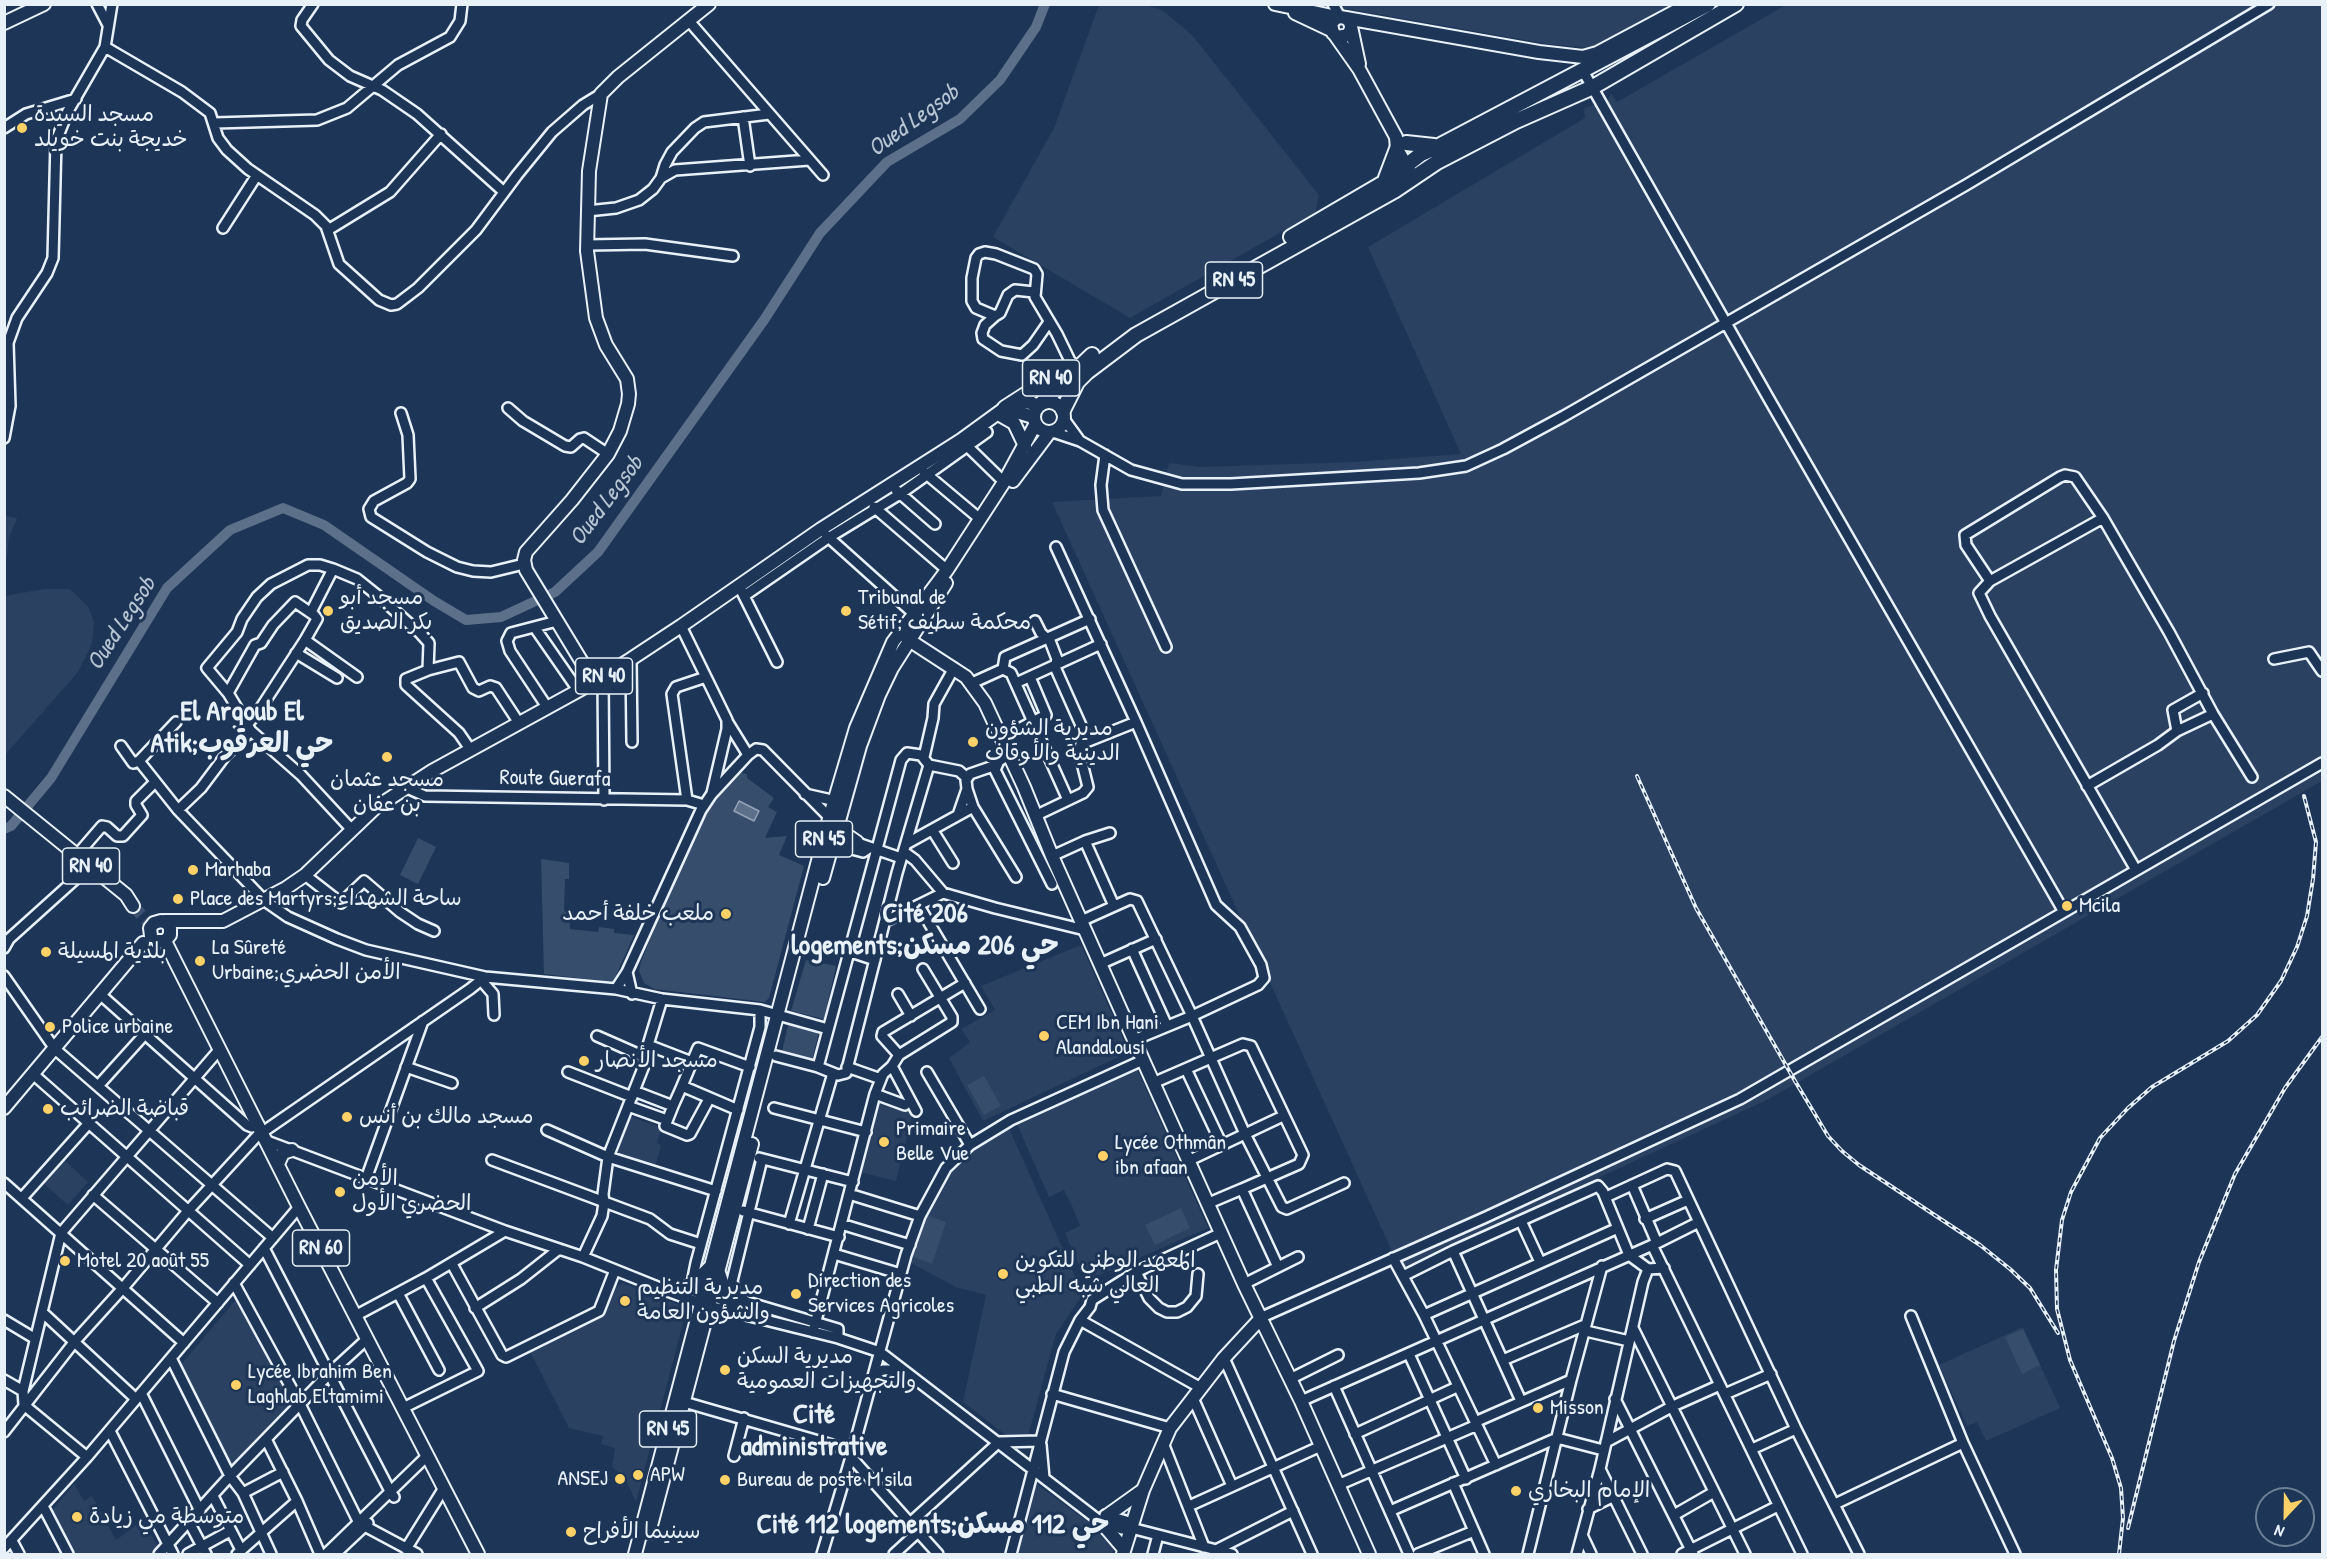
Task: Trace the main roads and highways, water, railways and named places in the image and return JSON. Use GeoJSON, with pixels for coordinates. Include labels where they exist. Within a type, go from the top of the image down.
{"type":"FeatureCollection","features":[{"type":"Feature","properties":{"kind":"highway","name":"RN 45"},"geometry":{"type":"LineString","coordinates":[[1041,404],[1073,371],[1098,350],[1384,182],[1411,160],[1708,4]]}},
{"type":"Feature","properties":{"kind":"highway","name":"RN 45"},"geometry":{"type":"LineString","coordinates":[[1063,414],[1077,382],[1136,335],[1394,191],[1419,174],[1516,121],[1593,87],[1736,4]]}},
{"type":"Feature","properties":{"kind":"highway"},"geometry":{"type":"LineString","coordinates":[[1384,182],[1400,143],[1440,146]]}},
{"type":"Feature","properties":{"kind":"highway","name":"RN 40"},"geometry":{"type":"LineString","coordinates":[[1000,413],[1098,350]]}},
{"type":"Feature","properties":{"kind":"main road"},"geometry":{"type":"LineString","coordinates":[[4,23],[44,4]]}},
{"type":"Feature","properties":{"kind":"main road"},"geometry":{"type":"LineString","coordinates":[[599,679],[557,621],[524,564],[526,552],[572,500],[608,453],[620,431],[630,394],[627,379],[609,351],[596,318],[587,244],[589,171],[601,94],[618,77],[709,4]]}},
{"type":"Feature","properties":{"kind":"main road"},"geometry":{"type":"LineString","coordinates":[[1419,174],[1359,69],[1333,33],[1333,21],[1346,24],[1380,23],[1539,52],[1583,57],[1597,53],[1689,4]]}},
{"type":"Feature","properties":{"kind":"main road"},"geometry":{"type":"LineString","coordinates":[[1277,5],[1346,24],[1361,32],[1380,23]]}},
{"type":"Feature","properties":{"kind":"main road"},"geometry":{"type":"LineString","coordinates":[[1277,5],[1333,33],[1345,36],[1346,24]]}},
{"type":"Feature","properties":{"kind":"main road"},"geometry":{"type":"LineString","coordinates":[[1346,24],[1359,69]]}},
{"type":"Feature","properties":{"kind":"main road"},"geometry":{"type":"LineString","coordinates":[[1000,413],[1025,402],[1056,404],[1063,414],[1060,427],[1051,432],[1041,431],[1034,421],[1041,404]]}},
{"type":"Feature","properties":{"kind":"main road","name":"RN 40"},"geometry":{"type":"LineString","coordinates":[[156,932],[235,916],[265,901],[305,875],[384,801],[470,749],[599,679],[681,626],[742,591],[825,533],[867,499],[890,485],[923,471],[964,443],[1000,413],[1010,411],[1034,421]]}},
{"type":"Feature","properties":{"kind":"main road"},"geometry":{"type":"LineString","coordinates":[[1000,413],[1014,423],[1025,446]]}},
{"type":"Feature","properties":{"kind":"main road","name":"RN 45"},"geometry":{"type":"LineString","coordinates":[[715,1269],[742,1211],[749,1155],[776,1056],[783,1016],[835,831],[836,801],[856,729],[867,699],[893,642],[947,570],[1004,482],[1025,446],[1034,421]]}},
{"type":"Feature","properties":{"kind":"main road","name":"RN 45"},"geometry":{"type":"LineString","coordinates":[[644,1554],[671,1435],[684,1402],[715,1269],[783,1016],[868,722],[892,668],[909,640],[990,515],[1051,432]]}},
{"type":"Feature","properties":{"kind":"main road"},"geometry":{"type":"LineString","coordinates":[[901,630],[909,640],[954,668],[972,684],[985,703],[1037,815],[1052,856],[1153,1083],[1190,1160],[1244,1284],[1301,1401],[1366,1554]]}},
{"type":"Feature","properties":{"kind":"main road","name":"RN 40"},"geometry":{"type":"LineString","coordinates":[[4,796],[133,902]]}},
{"type":"Feature","properties":{"kind":"main road"},"geometry":{"type":"LineString","coordinates":[[835,831],[857,842]]}},
{"type":"Feature","properties":{"kind":"main road"},"geometry":{"type":"LineString","coordinates":[[136,955],[156,932]]}},
{"type":"Feature","properties":{"kind":"main road"},"geometry":{"type":"LineString","coordinates":[[4,1108],[156,932]]}},
{"type":"Feature","properties":{"kind":"main road","name":"RN 60"},"geometry":{"type":"LineString","coordinates":[[156,932],[263,1133],[478,1554]]}},
{"type":"Feature","properties":{"kind":"main road"},"geometry":{"type":"LineString","coordinates":[[278,1164],[283,1153],[292,1150]]}},
{"type":"Feature","properties":{"kind":"main road"},"geometry":{"type":"LineString","coordinates":[[674,1292],[715,1269],[726,1294],[743,1313]]}},
{"type":"Feature","properties":{"kind":"main road","name":"RN 45"},"geometry":{"type":"LineString","coordinates":[[635,1554],[671,1435],[708,1299]]}},
{"type":"Feature","properties":{"kind":"main road"},"geometry":{"type":"LineString","coordinates":[[1123,1552],[1143,1490],[1170,1428],[1224,1358],[1262,1317]]}},
{"type":"Feature","properties":{"kind":"main road"},"geometry":{"type":"LineString","coordinates":[[1123,1552],[1101,1517],[1143,1490]]}},
{"type":"Feature","properties":{"kind":"waterway","name":"Oued Legsob"},"geometry":{"type":"LineString","coordinates":[[4,829],[11,826],[51,778],[167,588],[230,530],[283,508],[324,525],[434,601],[466,620],[501,617],[555,592],[598,552],[764,320],[820,233],[887,162],[960,119],[1000,80],[1036,27],[1045,4]]}},
{"type":"Feature","properties":{"kind":"tunnel"},"geometry":{"type":"LineString","coordinates":[[133,906],[150,924]]}},
{"type":"Feature","properties":{"kind":"railway"},"geometry":{"type":"LineString","coordinates":[[1637,776],[1696,908],[1828,1136],[1859,1165],[1980,1245],[2010,1269],[2030,1288],[2058,1333]]}},
{"type":"Feature","properties":{"kind":"railway"},"geometry":{"type":"LineString","coordinates":[[2119,1554],[2123,1518],[2121,1488],[2112,1458],[2070,1360],[2057,1309],[2056,1270],[2062,1220],[2071,1192],[2100,1138],[2128,1108],[2152,1087],[2228,1041],[2257,1015],[2281,981],[2297,947],[2307,916],[2313,879],[2316,842],[2304,796]]}},
{"type":"Feature","properties":{"kind":"railway"},"geometry":{"type":"LineString","coordinates":[[2128,1528],[2174,1341],[2199,1262],[2235,1174],[2285,1088],[2322,1037]]}},
{"type":"Feature","properties":{"kind":"place","name":"مسجد السيدة خديجة بنت خويلد"},"geometry":{"type":"Point","coordinates":[22,128]}},
{"type":"Feature","properties":{"kind":"place","name":"مسجد أبو بكر الصديق"},"geometry":{"type":"Point","coordinates":[328,611]}},
{"type":"Feature","properties":{"kind":"place","name":"Tribunal de Sétif; محكمة سطيف"},"geometry":{"type":"Point","coordinates":[846,611]}},
{"type":"Feature","properties":{"kind":"place","name":"مديرية الشؤون الدينية والأوقاف"},"geometry":{"type":"Point","coordinates":[973,742]}},
{"type":"Feature","properties":{"kind":"place","name":"مسجد عثمان بن عفان"},"geometry":{"type":"Point","coordinates":[387,757]}},
{"type":"Feature","properties":{"kind":"place","name":"Marhaba"},"geometry":{"type":"Point","coordinates":[193,870]}},
{"type":"Feature","properties":{"kind":"place","name":"Place des Martyrs;ساحة الشهداء"},"geometry":{"type":"Point","coordinates":[178,899]}},
{"type":"Feature","properties":{"kind":"place","name":"Mcila"},"geometry":{"type":"Point","coordinates":[2067,906]}},
{"type":"Feature","properties":{"kind":"place","name":"ملعب خلفة أحمد"},"geometry":{"type":"Point","coordinates":[726,914]}},
{"type":"Feature","properties":{"kind":"place","name":"بلدية المسيلة"},"geometry":{"type":"Point","coordinates":[46,952]}},
{"type":"Feature","properties":{"kind":"place","name":"La Sûreté Urbaine;الأمن الحضري"},"geometry":{"type":"Point","coordinates":[200,961]}},
{"type":"Feature","properties":{"kind":"place","name":"Police urbaine"},"geometry":{"type":"Point","coordinates":[50,1027]}},
{"type":"Feature","properties":{"kind":"place","name":"CEM Ibn Hani Alandalousi"},"geometry":{"type":"Point","coordinates":[1044,1036]}},
{"type":"Feature","properties":{"kind":"place","name":"مسجد الأنصار"},"geometry":{"type":"Point","coordinates":[584,1061]}},
{"type":"Feature","properties":{"kind":"place","name":"قباضة الضرائب"},"geometry":{"type":"Point","coordinates":[48,1109]}},
{"type":"Feature","properties":{"kind":"place","name":"مسجد مالك بن أنس"},"geometry":{"type":"Point","coordinates":[347,1117]}},
{"type":"Feature","properties":{"kind":"place","name":"Primaire Belle Vue"},"geometry":{"type":"Point","coordinates":[884,1142]}},
{"type":"Feature","properties":{"kind":"place","name":"Lycée Othmân ibn afaan"},"geometry":{"type":"Point","coordinates":[1103,1156]}},
{"type":"Feature","properties":{"kind":"place","name":"الأمن الحضري الأول"},"geometry":{"type":"Point","coordinates":[340,1192]}},
{"type":"Feature","properties":{"kind":"place","name":"Motel 20 août 55"},"geometry":{"type":"Point","coordinates":[65,1261]}},
{"type":"Feature","properties":{"kind":"place","name":"المعهد الوطني للتكوين العالي شبه الطبي"},"geometry":{"type":"Point","coordinates":[1003,1274]}},
{"type":"Feature","properties":{"kind":"place","name":"Direction des Services Agricoles"},"geometry":{"type":"Point","coordinates":[796,1294]}},
{"type":"Feature","properties":{"kind":"place","name":"مديرية التنظيم والشؤون العامة"},"geometry":{"type":"Point","coordinates":[625,1301]}},
{"type":"Feature","properties":{"kind":"place","name":"مديرية السكن والتجهيزات العمومية"},"geometry":{"type":"Point","coordinates":[725,1370]}},
{"type":"Feature","properties":{"kind":"place","name":"Lycée Ibrahim Ben Laghlab Eltamimi"},"geometry":{"type":"Point","coordinates":[236,1385]}},
{"type":"Feature","properties":{"kind":"place","name":"Misson"},"geometry":{"type":"Point","coordinates":[1538,1408]}},
{"type":"Feature","properties":{"kind":"place","name":"APW"},"geometry":{"type":"Point","coordinates":[638,1475]}},
{"type":"Feature","properties":{"kind":"place","name":"ANSEJ"},"geometry":{"type":"Point","coordinates":[620,1479]}},
{"type":"Feature","properties":{"kind":"place","name":"Bureau de poste M'sila"},"geometry":{"type":"Point","coordinates":[725,1480]}},
{"type":"Feature","properties":{"kind":"place","name":"الإمام البخاري"},"geometry":{"type":"Point","coordinates":[1516,1491]}},
{"type":"Feature","properties":{"kind":"place","name":"متوسطة مي زيادة"},"geometry":{"type":"Point","coordinates":[77,1517]}},
{"type":"Feature","properties":{"kind":"place","name":"سينيما الأفراح"},"geometry":{"type":"Point","coordinates":[571,1532]}},
{"type":"Feature","properties":{"kind":"district","name":"El Argoub El Atik;حي العرقوب"},"geometry":{"type":"Point","coordinates":[242,729]}},
{"type":"Feature","properties":{"kind":"district","name":"Cité 206 logements;حي 206 مسكن"},"geometry":{"type":"Point","coordinates":[925,931]}},
{"type":"Feature","properties":{"kind":"district","name":"Cité administrative"},"geometry":{"type":"Point","coordinates":[814,1432]}},
{"type":"Feature","properties":{"kind":"district","name":"Cité 112 logements;حي 112 مسكن"},"geometry":{"type":"Point","coordinates":[933,1526]}}]}
